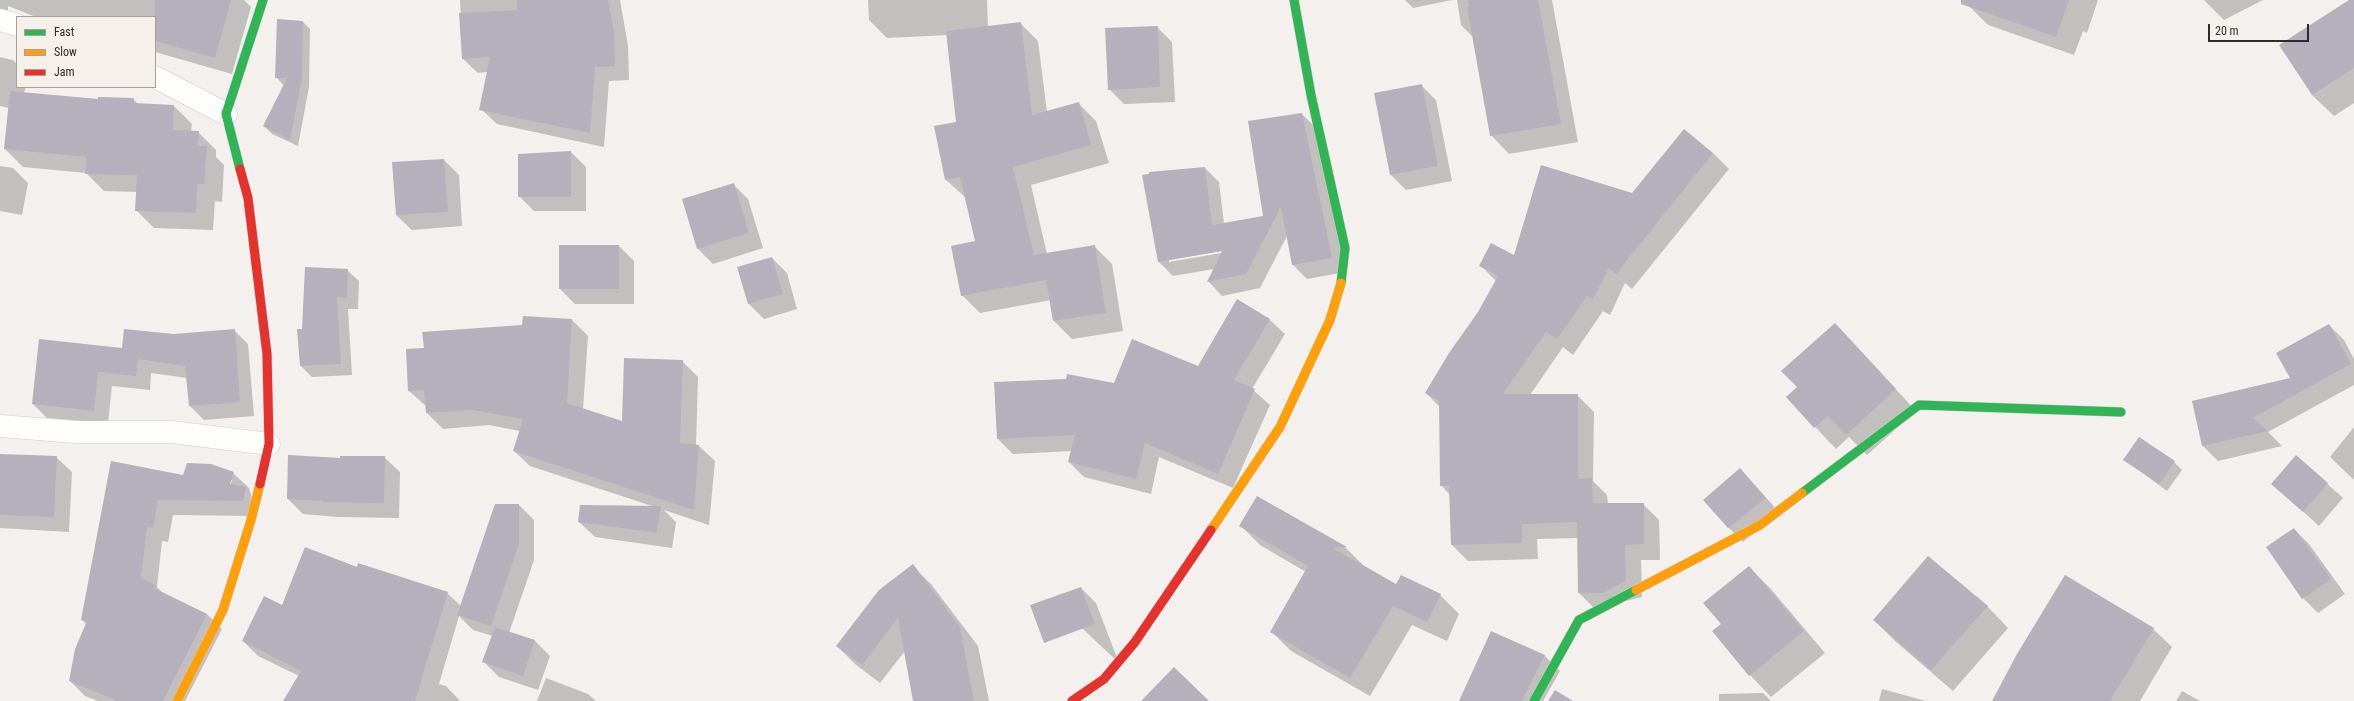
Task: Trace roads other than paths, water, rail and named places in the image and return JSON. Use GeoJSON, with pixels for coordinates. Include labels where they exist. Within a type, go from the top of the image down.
{"type":"FeatureCollection","features":[{"type":"Feature","properties":{"kind":"street"},"geometry":{"type":"LineString","coordinates":[[177,701],[223,610],[251,520],[269,444],[267,354],[248,198],[226,114],[263,0]]}},
{"type":"Feature","properties":{"kind":"street"},"geometry":{"type":"LineString","coordinates":[[1072,701],[1104,679],[1135,642],[1280,427],[1330,320],[1342,279],[1345,248],[1311,95],[1294,0]]}},
{"type":"Feature","properties":{"kind":"street"},"geometry":{"type":"LineString","coordinates":[[0,20],[16,25]]}},
{"type":"Feature","properties":{"kind":"street"},"geometry":{"type":"LineString","coordinates":[[156,78],[226,114]]}},
{"type":"Feature","properties":{"kind":"street"},"geometry":{"type":"LineString","coordinates":[[1534,701],[1579,620],[1760,526],[1919,404],[2121,412]]}},
{"type":"Feature","properties":{"kind":"street"},"geometry":{"type":"LineString","coordinates":[[0,426],[75,432],[172,432],[269,444]]}}]}
